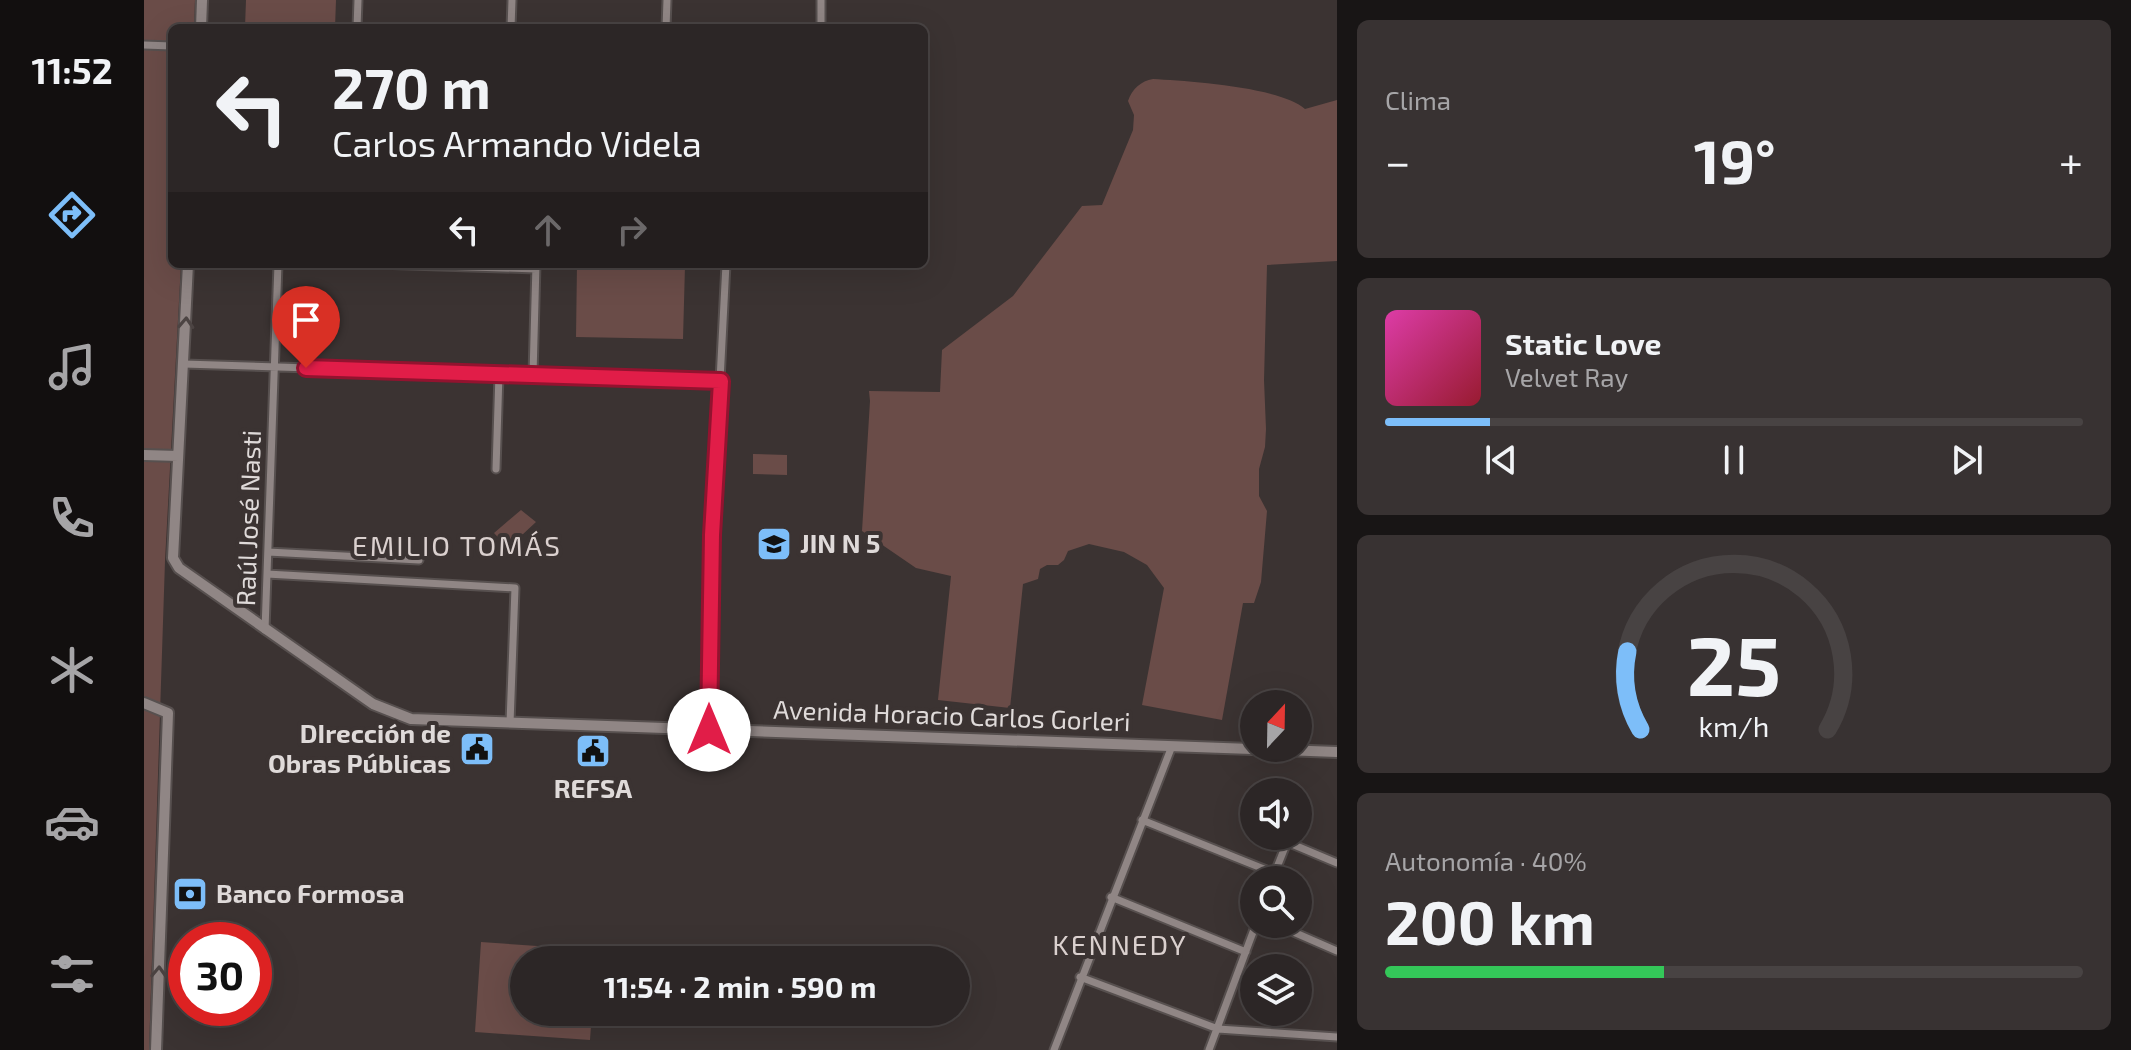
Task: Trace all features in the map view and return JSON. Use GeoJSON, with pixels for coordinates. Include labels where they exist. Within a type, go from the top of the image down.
{"type":"FeatureCollection","features":[{"type":"Feature","properties":{"kind":"main road"},"geometry":{"type":"LineString","coordinates":[[201,24],[202,0]]}},
{"type":"Feature","properties":{"kind":"main road"},"geometry":{"type":"LineString","coordinates":[[144,455],[178,456],[188,268]]}},
{"type":"Feature","properties":{"kind":"main road","name":"Avenida Horacio Carlos Gorleri"},"geometry":{"type":"LineString","coordinates":[[178,456],[172,545],[173,558],[179,568],[373,704],[411,719],[1337,752]]}},
{"type":"Feature","properties":{"kind":"main road"},"geometry":{"type":"LineString","coordinates":[[144,703],[168,713],[156,1050]]}},
{"type":"Feature","properties":{"kind":"street"},"geometry":{"type":"LineString","coordinates":[[357,24],[358,0]]}},
{"type":"Feature","properties":{"kind":"street"},"geometry":{"type":"LineString","coordinates":[[511,24],[512,0]]}},
{"type":"Feature","properties":{"kind":"street"},"geometry":{"type":"LineString","coordinates":[[666,24],[667,0]]}},
{"type":"Feature","properties":{"kind":"street"},"geometry":{"type":"LineString","coordinates":[[821,0],[821,24]]}},
{"type":"Feature","properties":{"kind":"street"},"geometry":{"type":"LineString","coordinates":[[144,45],[168,46]]}},
{"type":"Feature","properties":{"kind":"street","name":"Raúl José Nasti"},"geometry":{"type":"LineString","coordinates":[[265,630],[278,268]]}},
{"type":"Feature","properties":{"kind":"street"},"geometry":{"type":"LineString","coordinates":[[533,375],[536,268]]}},
{"type":"Feature","properties":{"kind":"street"},"geometry":{"type":"LineString","coordinates":[[709,730],[713,522],[726,268]]}},
{"type":"Feature","properties":{"kind":"street"},"geometry":{"type":"LineString","coordinates":[[184,364],[721,381]]}},
{"type":"Feature","properties":{"kind":"street"},"geometry":{"type":"LineString","coordinates":[[496,469],[499,374]]}},
{"type":"Feature","properties":{"kind":"street"},"geometry":{"type":"LineString","coordinates":[[268,552],[419,560]]}},
{"type":"Feature","properties":{"kind":"street"},"geometry":{"type":"LineString","coordinates":[[267,574],[515,588],[510,723]]}},
{"type":"Feature","properties":{"kind":"street"},"geometry":{"type":"LineString","coordinates":[[1054,1050],[1172,746]]}},
{"type":"Feature","properties":{"kind":"street"},"geometry":{"type":"LineString","coordinates":[[1142,820],[1250,866]]}},
{"type":"Feature","properties":{"kind":"street"},"geometry":{"type":"LineString","coordinates":[[1277,866],[1287,842],[1337,863]]}},
{"type":"Feature","properties":{"kind":"street"},"geometry":{"type":"LineString","coordinates":[[1111,897],[1246,952]]}},
{"type":"Feature","properties":{"kind":"street"},"geometry":{"type":"LineString","coordinates":[[1209,1050],[1251,938]]}},
{"type":"Feature","properties":{"kind":"street"},"geometry":{"type":"LineString","coordinates":[[1307,938],[1337,951]]}},
{"type":"Feature","properties":{"kind":"street"},"geometry":{"type":"LineString","coordinates":[[1080,977],[1218,1029],[1337,1037]]}},
{"type":"Feature","properties":{"kind":"shaded area"},"geometry":{"type":"Polygon","coordinates":[[[144,0],[195,0],[194,24],[168,24],[168,268],[181,268],[165,561],[149,1050],[144,1050],[144,0]]]}},
{"type":"Feature","properties":{"kind":"shaded area"},"geometry":{"type":"Polygon","coordinates":[[[246,0],[336,0],[335,24],[245,24],[246,0]]]}},
{"type":"Feature","properties":{"kind":"shaded area"},"geometry":{"type":"Polygon","coordinates":[[[1153,79],[1256,90],[1293,101],[1305,109],[1337,100],[1337,261],[1267,265],[1266,429],[1259,469],[1259,496],[1267,511],[1261,582],[1254,603],[1243,603],[1222,720],[1142,705],[1164,588],[1147,565],[1124,552],[1089,544],[1068,551],[1058,565],[1047,565],[1040,569],[1038,579],[1023,584],[1010,708],[938,700],[951,576],[916,568],[862,531],[869,391],[940,392],[942,350],[1013,296],[1082,206],[1102,205],[1133,130],[1134,115],[1128,101],[1135,89],[1153,79]]]}},
{"type":"Feature","properties":{"kind":"shaded area"},"geometry":{"type":"Polygon","coordinates":[[[577,268],[685,268],[683,339],[576,337],[577,268]]]}},
{"type":"Feature","properties":{"kind":"shaded area"},"geometry":{"type":"Polygon","coordinates":[[[753,454],[787,455],[787,475],[753,474],[753,454]]]}},
{"type":"Feature","properties":{"kind":"shaded area"},"geometry":{"type":"Polygon","coordinates":[[[521,510],[536,522],[508,548],[494,533],[521,510]]]}},
{"type":"Feature","properties":{"kind":"shaded area"},"geometry":{"type":"Polygon","coordinates":[[[481,942],[538,946],[510,946],[510,1026],[591,1026],[590,1040],[475,1032],[481,942]]]}},
{"type":"Feature","properties":{"kind":"place","name":"JIN N 5"},"geometry":{"type":"Point","coordinates":[774,544]}},
{"type":"Feature","properties":{"kind":"place","name":"DIrección de Obras Públicas"},"geometry":{"type":"Point","coordinates":[477,749]}},
{"type":"Feature","properties":{"kind":"place","name":"REFSA"},"geometry":{"type":"Point","coordinates":[593,751]}},
{"type":"Feature","properties":{"kind":"place","name":"Banco Formosa"},"geometry":{"type":"Point","coordinates":[190,894]}},
{"type":"Feature","properties":{"kind":"district","name":"EMILIO TOMÁS"},"geometry":{"type":"Point","coordinates":[457,546]}},
{"type":"Feature","properties":{"kind":"district","name":"KENNEDY"},"geometry":{"type":"Point","coordinates":[1120,945]}},
{"type":"Feature","properties":{"kind":"route"},"geometry":{"type":"LineString","coordinates":[[306,368],[721,381],[712,535],[709,730]]}}]}
